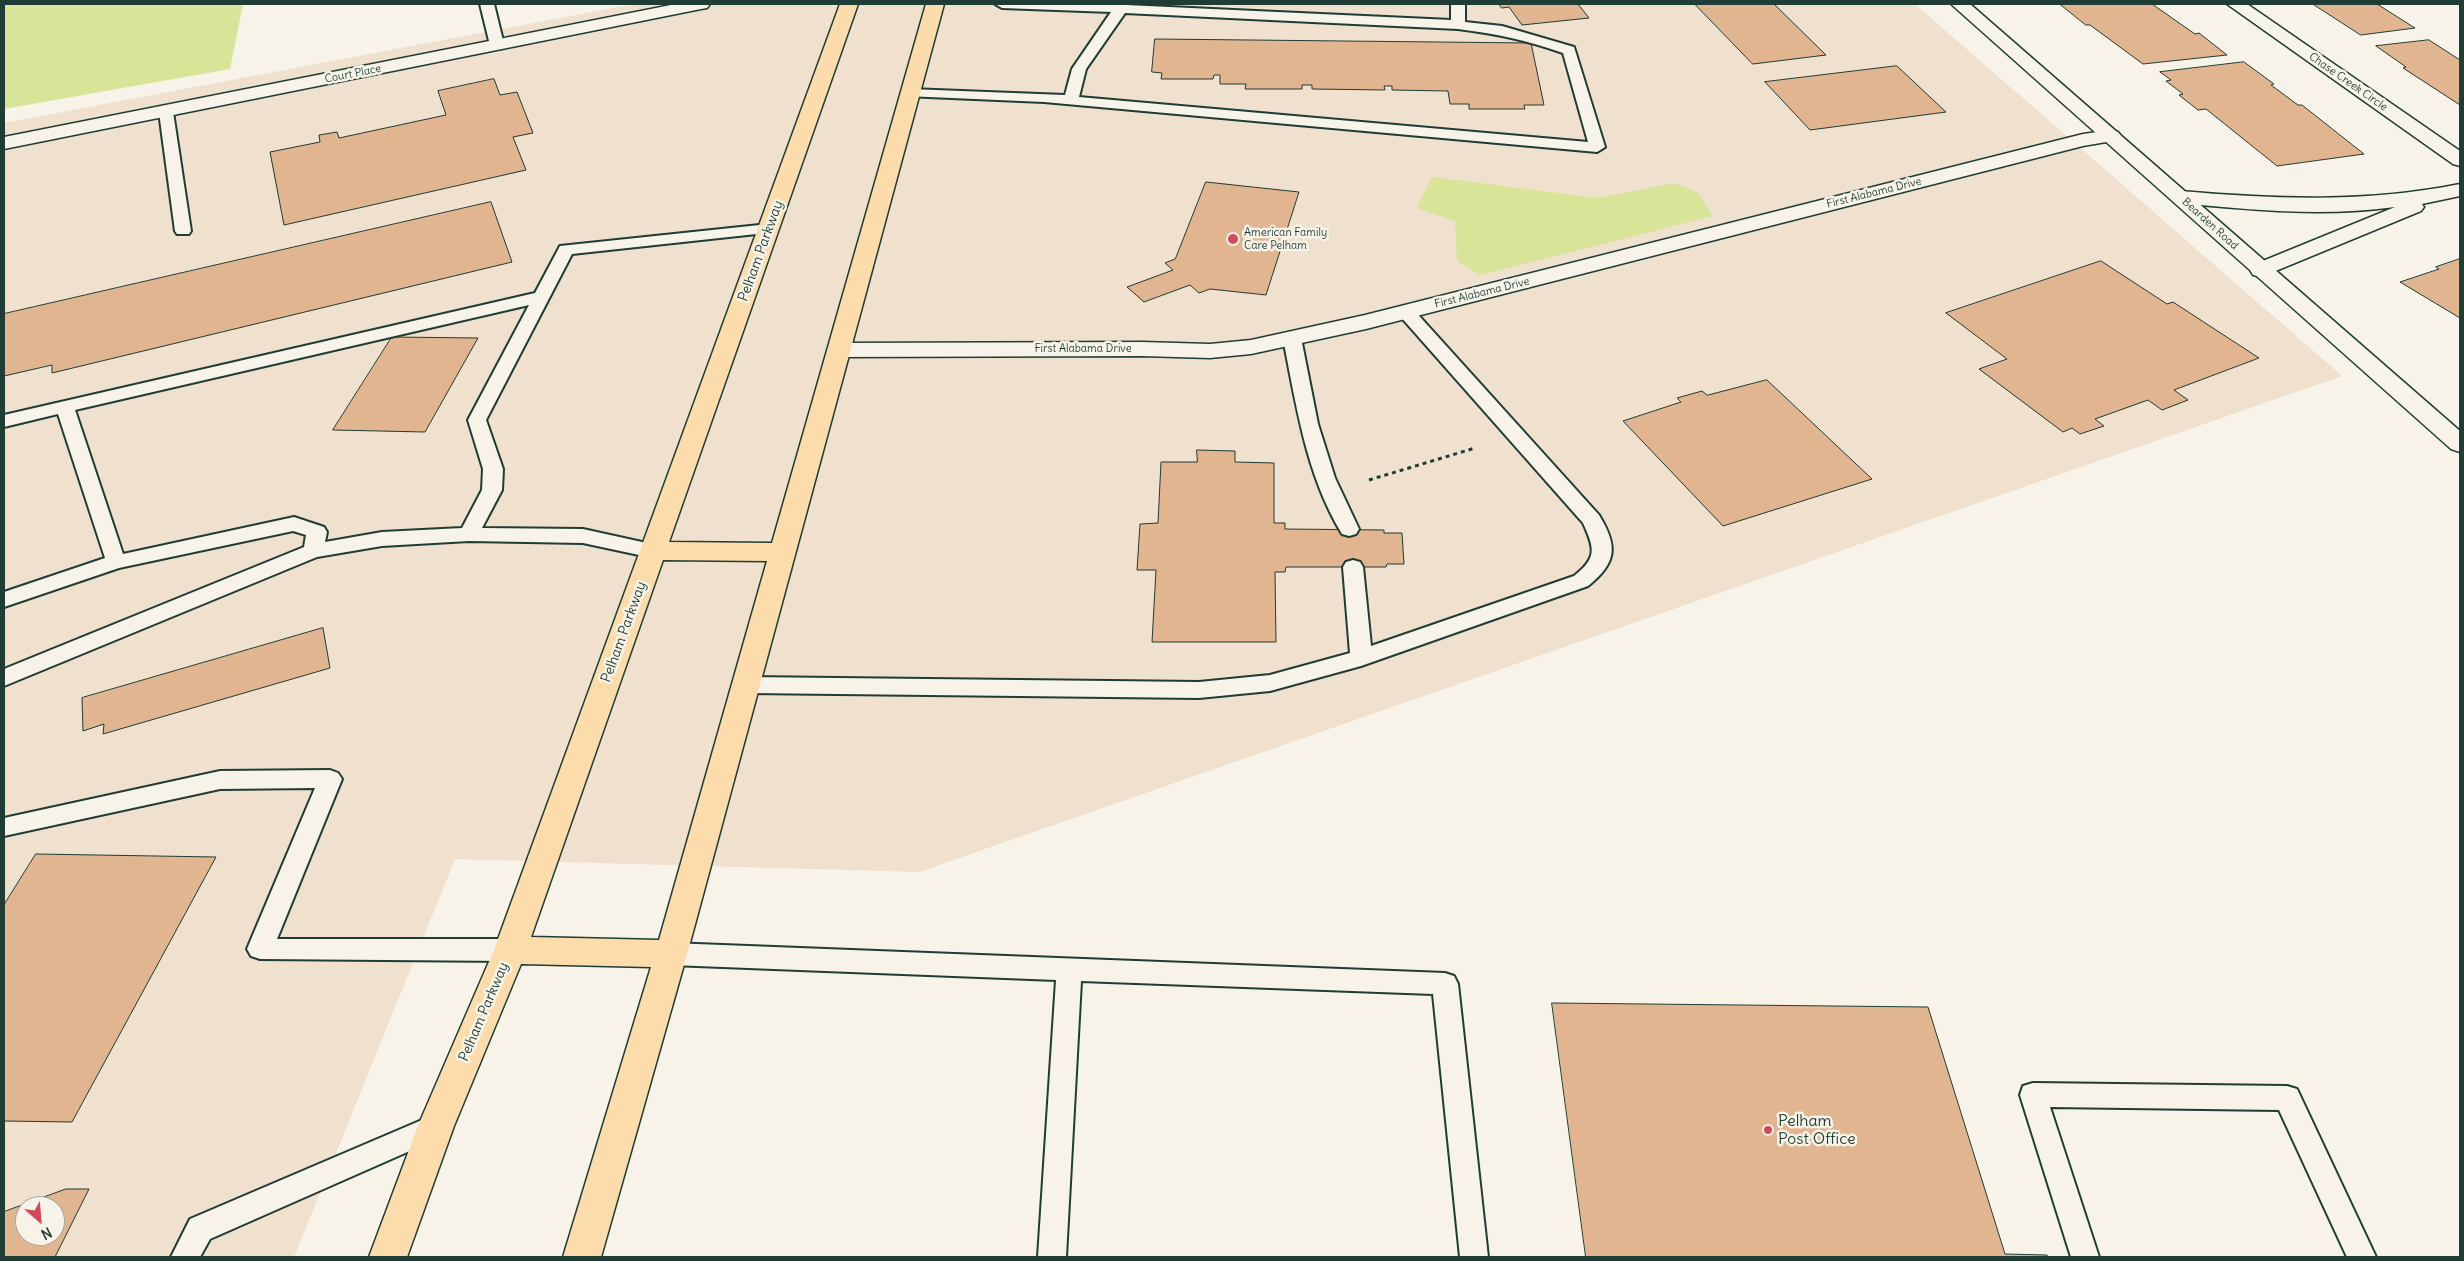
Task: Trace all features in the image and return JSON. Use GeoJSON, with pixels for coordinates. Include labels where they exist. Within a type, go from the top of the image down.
{"type":"FeatureCollection","features":[{"type":"Feature","properties":{"kind":"main road","name":"Pelham Parkway"},"geometry":{"type":"LineString","coordinates":[[388,1257],[436,1126],[510,950],[849,4]]}},
{"type":"Feature","properties":{"kind":"main road"},"geometry":{"type":"LineString","coordinates":[[582,1257],[672,954],[935,4]]}},
{"type":"Feature","properties":{"kind":"main road"},"geometry":{"type":"LineString","coordinates":[[653,551],[784,552]]}},
{"type":"Feature","properties":{"kind":"main road"},"geometry":{"type":"LineString","coordinates":[[510,950],[672,954]]}},
{"type":"Feature","properties":{"kind":"street","name":"Court Place"},"geometry":{"type":"LineString","coordinates":[[4,143],[701,4]]}},
{"type":"Feature","properties":{"kind":"street","name":"Bearden Road"},"geometry":{"type":"LineString","coordinates":[[1960,4],[2460,444]]}},
{"type":"Feature","properties":{"kind":"street","name":"Chase Creek Circle"},"geometry":{"type":"LineString","coordinates":[[2236,4],[2460,160]]}},
{"type":"Feature","properties":{"kind":"street","name":"First Alabama Drive"},"geometry":{"type":"LineString","coordinates":[[840,350],[1142,349],[1210,351],[1251,346],[1406,312],[2083,140],[2110,136]]}},
{"type":"Feature","properties":{"kind":"street"},"geometry":{"type":"LineString","coordinates":[[2180,197],[2286,206],[2329,206],[2453,192]]}},
{"type":"Feature","properties":{"kind":"street"},"geometry":{"type":"LineString","coordinates":[[2261,270],[2453,192]]}},
{"type":"Feature","properties":{"kind":"lane"},"geometry":{"type":"LineString","coordinates":[[487,4],[497,45]]}},
{"type":"Feature","properties":{"kind":"lane"},"geometry":{"type":"LineString","coordinates":[[910,93],[1071,100],[1597,147],[1569,50],[1502,30],[1458,25],[1002,4]]}},
{"type":"Feature","properties":{"kind":"lane"},"geometry":{"type":"LineString","coordinates":[[1458,4],[1458,25]]}},
{"type":"Feature","properties":{"kind":"lane"},"geometry":{"type":"LineString","coordinates":[[1071,100],[1079,69],[1095,43],[1121,9]]}},
{"type":"Feature","properties":{"kind":"lane"},"geometry":{"type":"LineString","coordinates":[[166,112],[183,231]]}},
{"type":"Feature","properties":{"kind":"lane"},"geometry":{"type":"LineString","coordinates":[[469,534],[492,490],[493,476],[493,469],[477,420],[566,250],[769,229]]}},
{"type":"Feature","properties":{"kind":"lane"},"geometry":{"type":"LineString","coordinates":[[4,421],[541,297]]}},
{"type":"Feature","properties":{"kind":"lane"},"geometry":{"type":"LineString","coordinates":[[747,685],[1199,690],[1270,683],[1361,658],[1581,581],[1597,570],[1603,556],[1602,541],[1592,520],[1406,312]]}},
{"type":"Feature","properties":{"kind":"lane"},"geometry":{"type":"LineString","coordinates":[[1292,338],[1306,415],[1331,492],[1349,529]]}},
{"type":"Feature","properties":{"kind":"lane"},"geometry":{"type":"LineString","coordinates":[[65,407],[116,562]]}},
{"type":"Feature","properties":{"kind":"lane"},"geometry":{"type":"LineString","coordinates":[[4,600],[116,562],[294,524],[317,532],[313,551]]}},
{"type":"Feature","properties":{"kind":"lane"},"geometry":{"type":"LineString","coordinates":[[4,678],[313,551],[382,539],[469,534],[583,536],[653,551]]}},
{"type":"Feature","properties":{"kind":"lane"},"geometry":{"type":"LineString","coordinates":[[1353,567],[1361,658]]}},
{"type":"Feature","properties":{"kind":"lane"},"geometry":{"type":"LineString","coordinates":[[4,827],[220,780],[330,779],[260,949],[510,950]]}},
{"type":"Feature","properties":{"kind":"lane"},"geometry":{"type":"LineString","coordinates":[[672,954],[1445,984],[1474,1257]]}},
{"type":"Feature","properties":{"kind":"lane"},"geometry":{"type":"LineString","coordinates":[[1052,1257],[1069,969]]}},
{"type":"Feature","properties":{"kind":"lane"},"geometry":{"type":"LineString","coordinates":[[2085,1257],[2033,1094],[2287,1098],[2362,1257]]}},
{"type":"Feature","properties":{"kind":"lane"},"geometry":{"type":"LineString","coordinates":[[185,1257],[200,1229],[436,1126]]}},
{"type":"Feature","properties":{"kind":"path"},"geometry":{"type":"LineString","coordinates":[[1331,492],[1516,435]]}},
{"type":"Feature","properties":{"kind":"shaded area"},"geometry":{"type":"Polygon","coordinates":[[[634,4],[1915,4],[2342,376],[919,872],[455,859],[294,1257],[4,1257],[4,123],[634,4]]]}},
{"type":"Feature","properties":{"kind":"green space"},"geometry":{"type":"Polygon","coordinates":[[[4,4],[243,4],[230,69],[4,109],[4,4]]]}},
{"type":"Feature","properties":{"kind":"green space"},"geometry":{"type":"Polygon","coordinates":[[[1432,177],[1598,198],[1674,183],[1697,192],[1713,216],[1480,275],[1457,261],[1455,221],[1417,208],[1432,177]]]}},
{"type":"Feature","properties":{"kind":"building"},"geometry":{"type":"Polygon","coordinates":[[[1499,4],[1578,4],[1589,18],[1522,25],[1509,7],[1502,8],[1499,4]]]}},
{"type":"Feature","properties":{"kind":"building"},"geometry":{"type":"Polygon","coordinates":[[[1695,4],[1774,4],[1826,55],[1753,64],[1695,4]]]}},
{"type":"Feature","properties":{"kind":"building"},"geometry":{"type":"Polygon","coordinates":[[[2060,4],[2152,4],[2195,34],[2199,33],[2227,55],[2143,64],[2090,25],[2086,25],[2060,4]]]}},
{"type":"Feature","properties":{"kind":"building"},"geometry":{"type":"Polygon","coordinates":[[[2313,4],[2377,4],[2415,28],[2361,35],[2313,4]]]}},
{"type":"Feature","properties":{"kind":"building"},"geometry":{"type":"Polygon","coordinates":[[[1155,39],[1531,43],[1544,105],[1524,105],[1525,109],[1469,109],[1469,104],[1450,104],[1448,91],[1392,90],[1392,86],[1384,86],[1385,90],[1312,89],[1312,85],[1302,85],[1302,89],[1245,89],[1246,84],[1220,84],[1220,75],[1214,75],[1213,79],[1161,79],[1162,73],[1152,72],[1155,39]]]}},
{"type":"Feature","properties":{"kind":"building"},"geometry":{"type":"Polygon","coordinates":[[[2429,40],[2460,60],[2460,105],[2403,68],[2406,67],[2376,46],[2429,40]]]}},
{"type":"Feature","properties":{"kind":"building"},"geometry":{"type":"Polygon","coordinates":[[[2244,62],[2274,84],[2271,85],[2298,105],[2302,105],[2364,154],[2277,166],[2206,109],[2198,110],[2179,95],[2183,94],[2166,81],[2171,80],[2160,72],[2244,62]]]}},
{"type":"Feature","properties":{"kind":"building"},"geometry":{"type":"Polygon","coordinates":[[[1897,66],[1946,112],[1810,130],[1765,82],[1897,66]]]}},
{"type":"Feature","properties":{"kind":"building"},"geometry":{"type":"Polygon","coordinates":[[[494,79],[500,95],[517,92],[533,133],[513,137],[526,170],[284,225],[270,152],[320,142],[319,135],[337,132],[339,138],[446,115],[438,91],[494,79]]]}},
{"type":"Feature","properties":{"kind":"building"},"geometry":{"type":"Polygon","coordinates":[[[1206,182],[1299,192],[1266,295],[1210,289],[1199,293],[1190,285],[1144,302],[1127,287],[1173,270],[1165,263],[1175,259],[1206,182]]]}},
{"type":"Feature","properties":{"kind":"building"},"geometry":{"type":"Polygon","coordinates":[[[491,202],[512,262],[52,373],[52,365],[4,376],[4,314],[491,202]]]}},
{"type":"Feature","properties":{"kind":"building"},"geometry":{"type":"Polygon","coordinates":[[[2460,259],[2460,318],[2400,282],[2439,269],[2436,267],[2460,259]]]}},
{"type":"Feature","properties":{"kind":"building"},"geometry":{"type":"Polygon","coordinates":[[[2101,261],[2167,304],[2173,302],[2259,358],[2174,390],[2188,400],[2162,410],[2148,400],[2095,419],[2104,426],[2080,434],[2072,428],[2063,432],[1979,369],[2007,359],[1946,313],[2101,261]]]}},
{"type":"Feature","properties":{"kind":"building"},"geometry":{"type":"Polygon","coordinates":[[[392,337],[478,338],[425,432],[333,430],[392,337]]]}},
{"type":"Feature","properties":{"kind":"building"},"geometry":{"type":"Polygon","coordinates":[[[1767,380],[1872,479],[1723,526],[1623,421],[1681,402],[1677,398],[1702,391],[1707,395],[1767,380]]]}},
{"type":"Feature","properties":{"kind":"building"},"geometry":{"type":"Polygon","coordinates":[[[1197,450],[1235,451],[1235,462],[1274,463],[1274,523],[1285,523],[1285,529],[1384,530],[1384,533],[1402,533],[1404,564],[1387,564],[1386,567],[1286,567],[1285,572],[1275,572],[1276,642],[1152,642],[1156,570],[1137,570],[1140,524],[1158,523],[1161,462],[1197,462],[1197,450]]]}},
{"type":"Feature","properties":{"kind":"building"},"geometry":{"type":"Polygon","coordinates":[[[323,628],[330,668],[103,734],[104,724],[83,731],[82,698],[323,628]]]}},
{"type":"Feature","properties":{"kind":"building"},"geometry":{"type":"Polygon","coordinates":[[[36,854],[216,857],[72,1122],[4,1121],[4,905],[36,854]]]}},
{"type":"Feature","properties":{"kind":"building","name":"Pelham Post Office"},"geometry":{"type":"Polygon","coordinates":[[[1552,1003],[1928,1007],[2005,1254],[2047,1255],[2048,1257],[1586,1257],[1552,1003]]]}},
{"type":"Feature","properties":{"kind":"building"},"geometry":{"type":"Polygon","coordinates":[[[66,1189],[89,1189],[65,1237],[65,1196],[47,1196],[66,1189]]]}},
{"type":"Feature","properties":{"kind":"building"},"geometry":{"type":"Polygon","coordinates":[[[15,1208],[15,1246],[60,1246],[55,1257],[4,1257],[4,1212],[15,1208]]]}},
{"type":"Feature","properties":{"kind":"place","name":"American Family Care Pelham"},"geometry":{"type":"Point","coordinates":[1233,239]}},
{"type":"Feature","properties":{"kind":"place","name":"Pelham Post Office"},"geometry":{"type":"Point","coordinates":[1768,1130]}}]}
